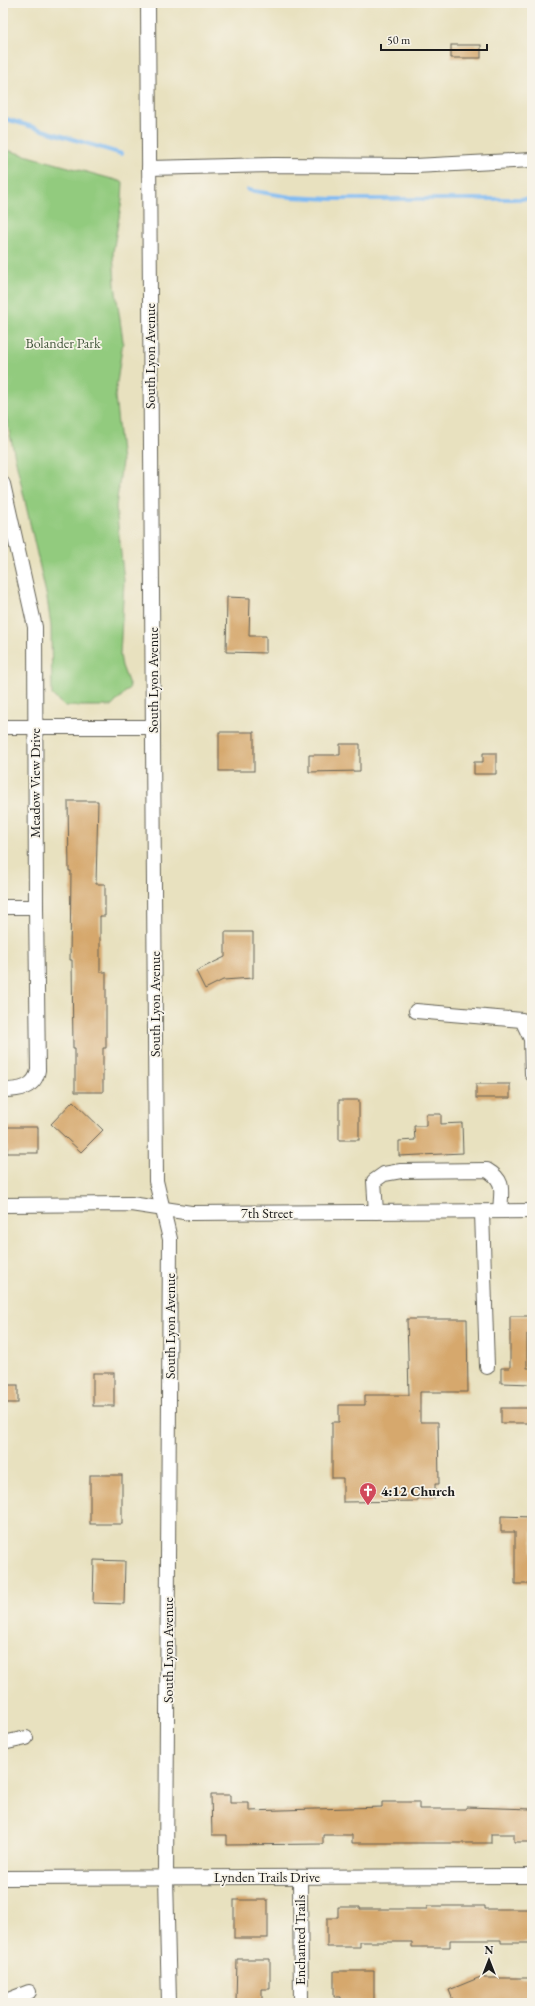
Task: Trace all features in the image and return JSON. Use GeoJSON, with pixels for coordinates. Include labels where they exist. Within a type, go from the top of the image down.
{"type":"FeatureCollection","features":[{"type":"Feature","properties":{"kind":"street","name":"South Lyon Avenue"},"geometry":{"type":"LineString","coordinates":[[148,3],[156,1181],[170,1245],[166,1877],[169,2003]]}},
{"type":"Feature","properties":{"kind":"street"},"geometry":{"type":"LineString","coordinates":[[149,168],[274,164],[415,166],[532,160]]}},
{"type":"Feature","properties":{"kind":"street","name":"Meadow View Drive"},"geometry":{"type":"LineString","coordinates":[[3,484],[35,626],[38,1070],[37,1077],[32,1083],[18,1090],[3,1090]]}},
{"type":"Feature","properties":{"kind":"street"},"geometry":{"type":"LineString","coordinates":[[3,727],[153,727]]}},
{"type":"Feature","properties":{"kind":"street"},"geometry":{"type":"LineString","coordinates":[[3,907],[36,907]]}},
{"type":"Feature","properties":{"kind":"street"},"geometry":{"type":"LineString","coordinates":[[416,1011],[522,1020],[531,1039],[532,1074]]}},
{"type":"Feature","properties":{"kind":"street"},"geometry":{"type":"LineString","coordinates":[[376,1212],[374,1181],[384,1174],[401,1171],[487,1170],[497,1176],[501,1185],[500,1211]]}},
{"type":"Feature","properties":{"kind":"street","name":"7th Street"},"geometry":{"type":"LineString","coordinates":[[3,1205],[131,1204],[191,1213],[532,1211]]}},
{"type":"Feature","properties":{"kind":"street"},"geometry":{"type":"LineString","coordinates":[[482,1212],[487,1367]]}},
{"type":"Feature","properties":{"kind":"street"},"geometry":{"type":"LineString","coordinates":[[3,1743],[26,1738]]}},
{"type":"Feature","properties":{"kind":"street","name":"Lynden Trails Drive"},"geometry":{"type":"LineString","coordinates":[[3,1878],[532,1876]]}},
{"type":"Feature","properties":{"kind":"street","name":"Enchanted Trails"},"geometry":{"type":"LineString","coordinates":[[300,1878],[301,2003]]}},
{"type":"Feature","properties":{"kind":"street"},"geometry":{"type":"LineString","coordinates":[[3,2002],[29,1992]]}},
{"type":"Feature","properties":{"kind":"green space","name":"Bolander Park"},"geometry":{"type":"Polygon","coordinates":[[[3,149],[123,182],[122,200],[113,252],[115,285],[123,341],[115,396],[122,462],[116,507],[124,581],[120,655],[122,666],[130,687],[112,706],[64,706],[52,695],[51,626],[47,598],[3,404],[3,149]]]}},
{"type":"Feature","properties":{"kind":"building"},"geometry":{"type":"Polygon","coordinates":[[[451,45],[481,45],[481,58],[451,58],[451,45]]]}},
{"type":"Feature","properties":{"kind":"building"},"geometry":{"type":"Polygon","coordinates":[[[227,597],[250,598],[249,636],[266,636],[266,653],[226,652],[227,597]]]}},
{"type":"Feature","properties":{"kind":"building"},"geometry":{"type":"Polygon","coordinates":[[[219,732],[254,732],[254,771],[219,771],[219,732]]]}},
{"type":"Feature","properties":{"kind":"building"},"geometry":{"type":"Polygon","coordinates":[[[340,744],[360,744],[360,771],[309,772],[309,755],[340,755],[340,744]]]}},
{"type":"Feature","properties":{"kind":"building"},"geometry":{"type":"Polygon","coordinates":[[[483,753],[496,753],[496,774],[474,774],[474,762],[483,762],[483,753]]]}},
{"type":"Feature","properties":{"kind":"building"},"geometry":{"type":"Polygon","coordinates":[[[68,801],[98,801],[96,884],[105,884],[105,916],[100,916],[100,972],[106,972],[106,1048],[103,1048],[103,1092],[75,1092],[72,960],[70,960],[71,871],[69,871],[68,801]]]}},
{"type":"Feature","properties":{"kind":"building"},"geometry":{"type":"Polygon","coordinates":[[[225,932],[253,932],[253,978],[223,980],[205,989],[196,971],[225,957],[225,932]]]}},
{"type":"Feature","properties":{"kind":"building"},"geometry":{"type":"Polygon","coordinates":[[[476,1084],[510,1084],[510,1098],[476,1098],[476,1084]]]}},
{"type":"Feature","properties":{"kind":"building"},"geometry":{"type":"Polygon","coordinates":[[[339,1100],[359,1100],[359,1140],[339,1140],[339,1100]]]}},
{"type":"Feature","properties":{"kind":"building"},"geometry":{"type":"Polygon","coordinates":[[[73,1101],[103,1130],[81,1152],[51,1124],[73,1101]]]}},
{"type":"Feature","properties":{"kind":"building"},"geometry":{"type":"Polygon","coordinates":[[[426,1114],[441,1114],[441,1124],[462,1123],[463,1153],[399,1156],[399,1141],[415,1140],[414,1126],[426,1126],[426,1114]]]}},
{"type":"Feature","properties":{"kind":"building"},"geometry":{"type":"Polygon","coordinates":[[[7,1127],[38,1127],[38,1153],[7,1153],[7,1127]]]}},
{"type":"Feature","properties":{"kind":"building"},"geometry":{"type":"Polygon","coordinates":[[[510,1316],[532,1316],[532,1335],[527,1334],[527,1368],[532,1368],[532,1384],[501,1383],[501,1368],[510,1368],[510,1316]]]}},
{"type":"Feature","properties":{"kind":"building"},"geometry":{"type":"Polygon","coordinates":[[[407,1319],[467,1319],[468,1392],[420,1392],[420,1422],[438,1422],[439,1484],[435,1484],[435,1498],[418,1498],[418,1501],[343,1502],[343,1478],[332,1478],[332,1422],[339,1422],[339,1405],[365,1405],[365,1395],[409,1395],[407,1319]]]}},
{"type":"Feature","properties":{"kind":"building"},"geometry":{"type":"Polygon","coordinates":[[[93,1373],[114,1373],[114,1406],[93,1406],[93,1373]]]}},
{"type":"Feature","properties":{"kind":"building"},"geometry":{"type":"Polygon","coordinates":[[[3,1385],[18,1385],[18,1403],[3,1403],[3,1385]]]}},
{"type":"Feature","properties":{"kind":"building"},"geometry":{"type":"Polygon","coordinates":[[[501,1408],[532,1408],[532,1423],[501,1423],[501,1408]]]}},
{"type":"Feature","properties":{"kind":"building"},"geometry":{"type":"Polygon","coordinates":[[[90,1475],[122,1475],[122,1524],[90,1524],[90,1475]]]}},
{"type":"Feature","properties":{"kind":"building"},"geometry":{"type":"Polygon","coordinates":[[[501,1516],[532,1517],[532,1584],[515,1584],[515,1532],[501,1532],[501,1516]]]}},
{"type":"Feature","properties":{"kind":"building"},"geometry":{"type":"Polygon","coordinates":[[[94,1560],[125,1561],[124,1604],[93,1603],[94,1560]]]}},
{"type":"Feature","properties":{"kind":"building"},"geometry":{"type":"Polygon","coordinates":[[[211,1795],[230,1795],[230,1803],[249,1803],[249,1811],[382,1807],[382,1802],[419,1802],[419,1809],[466,1809],[466,1807],[532,1809],[532,1842],[514,1842],[514,1834],[491,1834],[491,1843],[352,1843],[352,1835],[323,1835],[323,1844],[227,1845],[227,1835],[212,1835],[211,1795]]]}},
{"type":"Feature","properties":{"kind":"building"},"geometry":{"type":"Polygon","coordinates":[[[234,1900],[268,1900],[268,1938],[234,1938],[234,1900]]]}},
{"type":"Feature","properties":{"kind":"building"},"geometry":{"type":"Polygon","coordinates":[[[427,1906],[485,1906],[485,1909],[532,1909],[532,1943],[501,1943],[501,1940],[450,1940],[450,1947],[412,1947],[412,1942],[360,1942],[360,1947],[327,1947],[327,1918],[338,1918],[338,1907],[360,1907],[360,1909],[427,1909],[427,1906]]]}},
{"type":"Feature","properties":{"kind":"building"},"geometry":{"type":"Polygon","coordinates":[[[237,1959],[270,1959],[270,1989],[262,1989],[262,2003],[236,2003],[237,1959]]]}},
{"type":"Feature","properties":{"kind":"building"},"geometry":{"type":"Polygon","coordinates":[[[334,1971],[374,1971],[374,2003],[340,2003],[340,1997],[334,1997],[334,1971]]]}},
{"type":"Feature","properties":{"kind":"building"},"geometry":{"type":"Polygon","coordinates":[[[483,1976],[484,1978],[532,1978],[532,2003],[454,2003],[449,1990],[483,1976]]]}},
{"type":"Feature","properties":{"kind":"waterway"},"geometry":{"type":"LineString","coordinates":[[3,118],[122,154]]}},
{"type":"Feature","properties":{"kind":"waterway"},"geometry":{"type":"LineString","coordinates":[[248,190],[291,197],[332,199],[532,199]]}},
{"type":"Feature","properties":{"kind":"place","name":"4:12 Church"},"geometry":{"type":"Point","coordinates":[368,1506]}}]}
